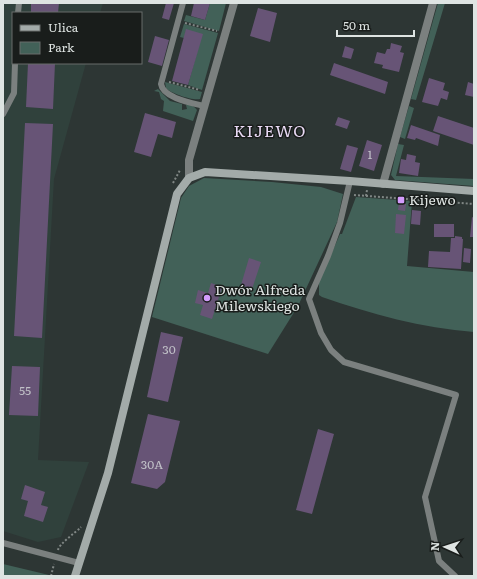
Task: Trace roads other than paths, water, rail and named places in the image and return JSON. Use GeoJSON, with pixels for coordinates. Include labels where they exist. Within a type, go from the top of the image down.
{"type":"FeatureCollection","features":[{"type":"Feature","properties":{"kind":"street"},"geometry":{"type":"LineString","coordinates":[[189,178],[189,160],[234,3]]}},
{"type":"Feature","properties":{"kind":"street"},"geometry":{"type":"LineString","coordinates":[[382,184],[433,3]]}},
{"type":"Feature","properties":{"kind":"street"},"geometry":{"type":"LineString","coordinates":[[75,576],[108,472],[177,194],[189,178],[205,172],[350,181],[474,191]]}},
{"type":"Feature","properties":{"kind":"lane"},"geometry":{"type":"LineString","coordinates":[[183,3],[161,87],[171,96],[204,106]]}},
{"type":"Feature","properties":{"kind":"lane"},"geometry":{"type":"LineString","coordinates":[[3,114],[14,93],[15,64]]}},
{"type":"Feature","properties":{"kind":"lane"},"geometry":{"type":"LineString","coordinates":[[350,181],[340,223],[328,256],[309,299],[324,339],[331,350],[344,362],[456,395],[425,497],[439,561],[455,576]]}},
{"type":"Feature","properties":{"kind":"lane"},"geometry":{"type":"LineString","coordinates":[[3,543],[79,563]]}},
{"type":"Feature","properties":{"kind":"place","name":"Kijewo"},"geometry":{"type":"Point","coordinates":[401,200]}},
{"type":"Feature","properties":{"kind":"place","name":"Dwór Alfreda Milewskiego"},"geometry":{"type":"Point","coordinates":[207,298]}},
{"type":"Feature","properties":{"kind":"district","name":"KIJEWO"},"geometry":{"type":"Point","coordinates":[270,131]}}]}
